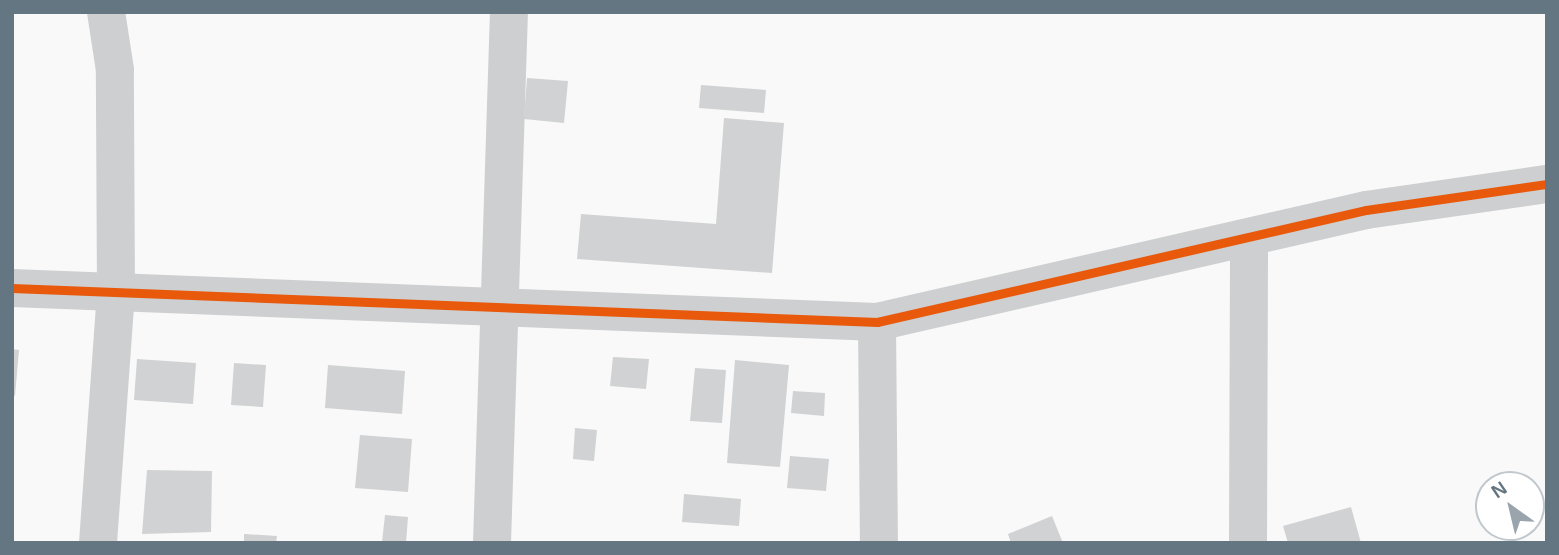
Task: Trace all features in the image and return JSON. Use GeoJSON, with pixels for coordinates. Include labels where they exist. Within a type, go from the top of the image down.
{"type":"FeatureCollection","features":[{"type":"Feature","properties":{"kind":"street"},"geometry":{"type":"LineString","coordinates":[[98,543],[116,293],[115,70],[106,12]]}},
{"type":"Feature","properties":{"kind":"street"},"geometry":{"type":"LineString","coordinates":[[492,543],[502,312],[509,12]]}},
{"type":"Feature","properties":{"kind":"street"},"geometry":{"type":"LineString","coordinates":[[12,288],[502,312],[877,322],[1249,239],[1366,210],[1547,184]]}},
{"type":"Feature","properties":{"kind":"street"},"geometry":{"type":"LineString","coordinates":[[1248,543],[1249,239]]}},
{"type":"Feature","properties":{"kind":"street"},"geometry":{"type":"LineString","coordinates":[[877,322],[879,543]]}},
{"type":"Feature","properties":{"kind":"building"},"geometry":{"type":"Polygon","coordinates":[[[527,78],[568,81],[564,123],[524,119],[527,78]]]}},
{"type":"Feature","properties":{"kind":"building"},"geometry":{"type":"Polygon","coordinates":[[[701,85],[766,90],[764,113],[699,108],[701,85]]]}},
{"type":"Feature","properties":{"kind":"building"},"geometry":{"type":"Polygon","coordinates":[[[724,118],[784,123],[772,273],[577,259],[581,214],[716,224],[724,118]]]}},
{"type":"Feature","properties":{"kind":"building"},"geometry":{"type":"Polygon","coordinates":[[[12,349],[19,350],[15,396],[12,395],[12,349]]]}},
{"type":"Feature","properties":{"kind":"building"},"geometry":{"type":"Polygon","coordinates":[[[613,357],[649,359],[646,389],[610,386],[613,357]]]}},
{"type":"Feature","properties":{"kind":"building"},"geometry":{"type":"Polygon","coordinates":[[[137,359],[196,363],[193,404],[134,400],[137,359]]]}},
{"type":"Feature","properties":{"kind":"building"},"geometry":{"type":"Polygon","coordinates":[[[735,360],[789,365],[780,467],[727,463],[735,360]]]}},
{"type":"Feature","properties":{"kind":"building"},"geometry":{"type":"Polygon","coordinates":[[[234,363],[266,365],[263,407],[231,405],[234,363]]]}},
{"type":"Feature","properties":{"kind":"building"},"geometry":{"type":"Polygon","coordinates":[[[328,365],[405,371],[402,414],[325,408],[328,365]]]}},
{"type":"Feature","properties":{"kind":"building"},"geometry":{"type":"Polygon","coordinates":[[[695,368],[726,370],[722,423],[690,421],[695,368]]]}},
{"type":"Feature","properties":{"kind":"building"},"geometry":{"type":"Polygon","coordinates":[[[793,391],[825,393],[824,416],[791,413],[793,391]]]}},
{"type":"Feature","properties":{"kind":"building"},"geometry":{"type":"Polygon","coordinates":[[[575,428],[597,430],[594,461],[573,459],[575,428]]]}},
{"type":"Feature","properties":{"kind":"building"},"geometry":{"type":"Polygon","coordinates":[[[360,435],[412,439],[408,492],[355,488],[360,435]]]}},
{"type":"Feature","properties":{"kind":"building"},"geometry":{"type":"Polygon","coordinates":[[[790,456],[829,459],[826,491],[787,488],[790,456]]]}},
{"type":"Feature","properties":{"kind":"building"},"geometry":{"type":"Polygon","coordinates":[[[147,470],[212,471],[211,532],[142,534],[147,470]]]}},
{"type":"Feature","properties":{"kind":"building"},"geometry":{"type":"Polygon","coordinates":[[[684,494],[741,499],[739,526],[682,522],[684,494]]]}},
{"type":"Feature","properties":{"kind":"building"},"geometry":{"type":"Polygon","coordinates":[[[1351,507],[1361,543],[1288,543],[1283,526],[1351,507]]]}},
{"type":"Feature","properties":{"kind":"building"},"geometry":{"type":"Polygon","coordinates":[[[385,515],[408,517],[406,543],[382,542],[385,515]]]}},
{"type":"Feature","properties":{"kind":"building"},"geometry":{"type":"Polygon","coordinates":[[[1052,516],[1063,543],[1011,543],[1008,534],[1052,516]]]}},
{"type":"Feature","properties":{"kind":"building"},"geometry":{"type":"Polygon","coordinates":[[[244,534],[277,536],[276,543],[244,543],[244,534]]]}},
{"type":"Feature","properties":{"kind":"cycle path"},"geometry":{"type":"LineString","coordinates":[[12,288],[877,322],[1366,210],[1547,184]]}}]}
